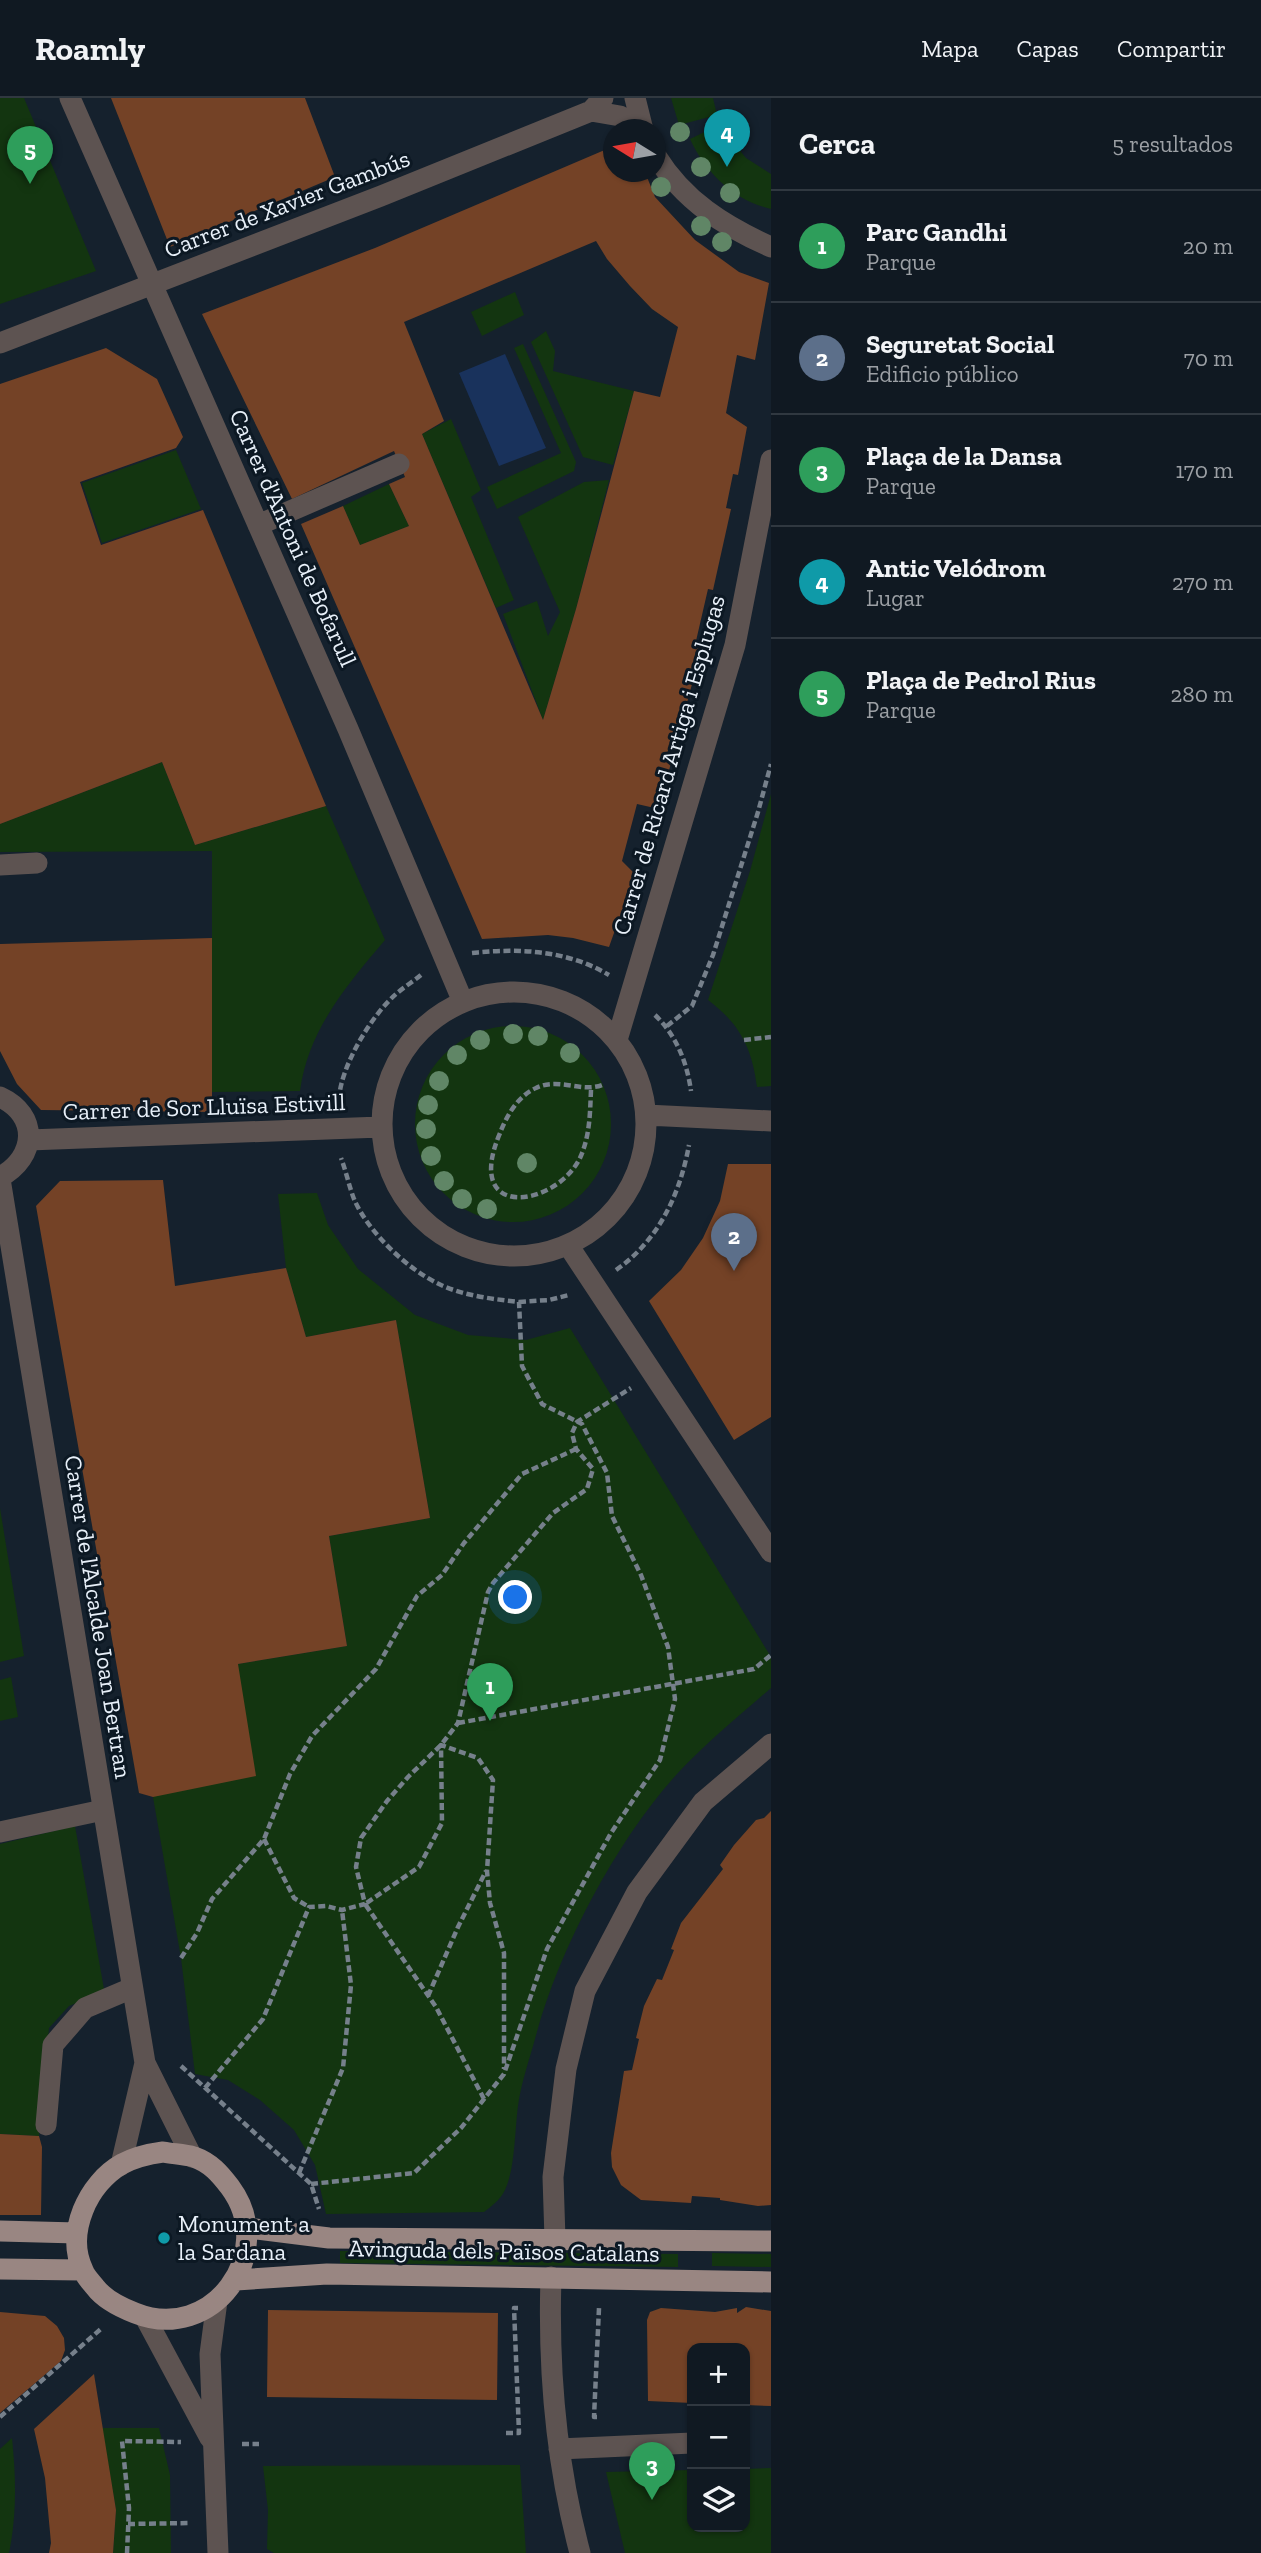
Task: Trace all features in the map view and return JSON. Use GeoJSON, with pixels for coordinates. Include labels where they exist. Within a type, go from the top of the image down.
{"type":"FeatureCollection","features":[{"type":"Feature","properties":{"kind":"main road"},"geometry":{"type":"LineString","coordinates":[[163,2152],[192,2157],[219,2172],[242,2203],[248,2228],[246,2257],[236,2280],[217,2301],[187,2316],[155,2319],[145,2317],[123,2308],[98,2291],[82,2270],[77,2233],[83,2209],[93,2188],[121,2165],[142,2155],[163,2152]]}},
{"type":"Feature","properties":{"kind":"main road","name":"Avinguda dels Països Catalans"},"geometry":{"type":"LineString","coordinates":[[248,2228],[329,2238],[771,2241]]}},
{"type":"Feature","properties":{"kind":"main road"},"geometry":{"type":"LineString","coordinates":[[0,2231],[77,2233]]}},
{"type":"Feature","properties":{"kind":"main road"},"geometry":{"type":"LineString","coordinates":[[0,2269],[82,2270]]}},
{"type":"Feature","properties":{"kind":"main road","name":"Avinguda dels Països Catalans"},"geometry":{"type":"LineString","coordinates":[[236,2280],[327,2274],[771,2282]]}},
{"type":"Feature","properties":{"kind":"street","name":"Carrer d'Antoni de Bofarull"},"geometry":{"type":"LineString","coordinates":[[70,98],[348,729],[463,1002]]}},
{"type":"Feature","properties":{"kind":"street"},"geometry":{"type":"LineString","coordinates":[[635,98],[640,119]]}},
{"type":"Feature","properties":{"kind":"street","name":"Carrer de Xavier Gambús"},"geometry":{"type":"LineString","coordinates":[[0,343],[381,197],[597,105],[626,119]]}},
{"type":"Feature","properties":{"kind":"street"},"geometry":{"type":"LineString","coordinates":[[666,170],[677,186],[708,214],[771,247]]}},
{"type":"Feature","properties":{"kind":"street","name":"Carrer de Ricard Artiga i Esplugas"},"geometry":{"type":"LineString","coordinates":[[617,1040],[735,645],[771,460]]}},
{"type":"Feature","properties":{"kind":"street"},"geometry":{"type":"LineString","coordinates":[[258,526],[400,464]]}},
{"type":"Feature","properties":{"kind":"street"},"geometry":{"type":"LineString","coordinates":[[0,865],[37,863]]}},
{"type":"Feature","properties":{"kind":"street"},"geometry":{"type":"LineString","coordinates":[[504,992],[546,995],[578,1007],[617,1040],[635,1071],[642,1091],[646,1115],[645,1138],[641,1161],[633,1182],[606,1219],[588,1234],[568,1245],[549,1252],[509,1257],[470,1250],[443,1236],[419,1217],[396,1185],[383,1147],[382,1107],[387,1088],[403,1052],[429,1022],[463,1002],[504,992]]}},
{"type":"Feature","properties":{"kind":"street"},"geometry":{"type":"LineString","coordinates":[[0,1097],[13,1103],[22,1114],[29,1140],[20,1163],[0,1178]]}},
{"type":"Feature","properties":{"kind":"street"},"geometry":{"type":"LineString","coordinates":[[646,1115],[771,1121]]}},
{"type":"Feature","properties":{"kind":"street","name":"Carrer de Sor Lluïsa Estivill"},"geometry":{"type":"LineString","coordinates":[[29,1140],[381,1127]]}},
{"type":"Feature","properties":{"kind":"street","name":"Carrer de l'Alcalde Joan Bertran"},"geometry":{"type":"LineString","coordinates":[[0,1178],[145,2063],[192,2157]]}},
{"type":"Feature","properties":{"kind":"street"},"geometry":{"type":"LineString","coordinates":[[568,1245],[771,1552]]}},
{"type":"Feature","properties":{"kind":"street"},"geometry":{"type":"LineString","coordinates":[[555,2239],[553,2177],[566,2069],[585,1992],[637,1892],[704,1802],[771,1744]]}},
{"type":"Feature","properties":{"kind":"street"},"geometry":{"type":"LineString","coordinates":[[0,1832],[103,1810]]}},
{"type":"Feature","properties":{"kind":"street"},"geometry":{"type":"LineString","coordinates":[[46,2125],[53,2045],[85,2008],[132,1988]]}},
{"type":"Feature","properties":{"kind":"street","name":"Carrer de l'Alcalde Joan Bertran"},"geometry":{"type":"LineString","coordinates":[[121,2165],[145,2063]]}},
{"type":"Feature","properties":{"kind":"street"},"geometry":{"type":"LineString","coordinates":[[551,2277],[549,2334],[559,2449],[569,2513],[580,2553]]}},
{"type":"Feature","properties":{"kind":"street"},"geometry":{"type":"LineString","coordinates":[[217,2301],[210,2354],[218,2553]]}},
{"type":"Feature","properties":{"kind":"street"},"geometry":{"type":"LineString","coordinates":[[145,2317],[212,2443]]}},
{"type":"Feature","properties":{"kind":"street"},"geometry":{"type":"LineString","coordinates":[[559,2449],[687,2443]]}},
{"type":"Feature","properties":{"kind":"path"},"geometry":{"type":"LineString","coordinates":[[667,1026],[692,1006],[713,955],[771,764]]}},
{"type":"Feature","properties":{"kind":"path"},"geometry":{"type":"LineString","coordinates":[[505,950],[547,953],[579,960],[607,974],[631,993],[667,1026],[681,1052],[691,1087],[693,1118],[682,1180],[668,1212],[647,1243],[621,1266],[573,1294],[549,1300],[519,1302],[483,1298],[441,1285],[408,1264],[374,1232],[354,1200],[341,1156],[337,1129],[339,1090],[354,1054],[373,1020],[395,995],[444,961],[467,954],[505,950]]}},
{"type":"Feature","properties":{"kind":"path"},"geometry":{"type":"LineString","coordinates":[[744,1040],[771,1037]]}},
{"type":"Feature","properties":{"kind":"path"},"geometry":{"type":"LineString","coordinates":[[590,1090],[587,1137],[579,1161],[563,1180],[530,1196],[498,1192],[490,1172],[491,1158],[503,1126],[518,1101],[536,1088],[558,1083],[590,1090],[603,1085]]}},
{"type":"Feature","properties":{"kind":"path"},"geometry":{"type":"LineString","coordinates":[[311,2184],[414,2174],[461,2128],[504,2074],[547,1948],[611,1833],[660,1760],[675,1699],[668,1647],[641,1575],[612,1516],[607,1473],[582,1424],[542,1404],[522,1366],[519,1302]]}},
{"type":"Feature","properties":{"kind":"path"},"geometry":{"type":"LineString","coordinates":[[484,2099],[428,1996],[365,1904],[356,1867],[360,1838],[408,1777],[441,1745],[458,1723],[488,1592],[553,1513],[587,1489],[593,1469],[576,1449],[572,1433],[577,1422],[654,1375]]}},
{"type":"Feature","properties":{"kind":"path"},"geometry":{"type":"LineString","coordinates":[[181,1958],[197,1933],[212,1899],[264,1839],[290,1774],[312,1736],[376,1669],[417,1596],[442,1575],[464,1543],[522,1474],[576,1449]]}},
{"type":"Feature","properties":{"kind":"path"},"geometry":{"type":"LineString","coordinates":[[458,1723],[754,1669],[771,1655]]}},
{"type":"Feature","properties":{"kind":"path"},"geometry":{"type":"LineString","coordinates":[[264,1839],[294,1898],[309,1907],[326,1906],[342,1910],[365,1904],[419,1867],[442,1823],[441,1745]]}},
{"type":"Feature","properties":{"kind":"path"},"geometry":{"type":"LineString","coordinates":[[441,1745],[478,1758],[494,1780],[487,1871],[490,1903],[504,1953],[504,2074]]}},
{"type":"Feature","properties":{"kind":"path"},"geometry":{"type":"LineString","coordinates":[[428,1996],[458,1927],[487,1871]]}},
{"type":"Feature","properties":{"kind":"path"},"geometry":{"type":"LineString","coordinates":[[205,2088],[263,2019],[309,1907]]}},
{"type":"Feature","properties":{"kind":"path"},"geometry":{"type":"LineString","coordinates":[[299,2173],[343,2068],[351,1985],[342,1910]]}},
{"type":"Feature","properties":{"kind":"path"},"geometry":{"type":"LineString","coordinates":[[145,2063],[168,2054],[311,2184],[329,2238]]}},
{"type":"Feature","properties":{"kind":"path"},"geometry":{"type":"LineString","coordinates":[[0,2417],[123,2308]]}},
{"type":"Feature","properties":{"kind":"path"},"geometry":{"type":"LineString","coordinates":[[506,2433],[519,2433],[514,2308],[599,2308],[594,2417],[604,2416]]}},
{"type":"Feature","properties":{"kind":"path"},"geometry":{"type":"LineString","coordinates":[[127,2553],[129,2508],[122,2441],[212,2443]]}},
{"type":"Feature","properties":{"kind":"path"},"geometry":{"type":"LineString","coordinates":[[128,2524],[218,2523]]}},
{"type":"Feature","properties":{"kind":"green space"},"geometry":{"type":"Polygon","coordinates":[[[0,98],[24,98],[96,271],[0,304],[0,98]]]}},
{"type":"Feature","properties":{"kind":"green space"},"geometry":{"type":"Polygon","coordinates":[[[671,98],[713,98],[717,115],[679,125],[671,98]]]}},
{"type":"Feature","properties":{"kind":"green space"},"geometry":{"type":"Polygon","coordinates":[[[719,125],[746,158],[771,174],[771,209],[733,192],[704,163],[690,139],[719,125]]]}},
{"type":"Feature","properties":{"kind":"green space"},"geometry":{"type":"Polygon","coordinates":[[[515,292],[524,315],[482,336],[471,312],[515,292]]]}},
{"type":"Feature","properties":{"kind":"green space"},"geometry":{"type":"Polygon","coordinates":[[[546,331],[555,351],[553,371],[634,391],[613,465],[583,457],[531,342],[546,331]]]}},
{"type":"Feature","properties":{"kind":"green space"},"geometry":{"type":"Polygon","coordinates":[[[523,344],[576,462],[574,471],[497,509],[487,487],[561,453],[514,348],[523,344]]]}},
{"type":"Feature","properties":{"kind":"green space"},"geometry":{"type":"Polygon","coordinates":[[[451,419],[481,490],[471,497],[514,600],[496,608],[422,434],[451,419]]]}},
{"type":"Feature","properties":{"kind":"green space"},"geometry":{"type":"Polygon","coordinates":[[[176,450],[201,509],[102,543],[82,483],[176,450]]]}},
{"type":"Feature","properties":{"kind":"green space"},"geometry":{"type":"Polygon","coordinates":[[[609,480],[576,609],[543,720],[503,614],[537,601],[548,636],[560,612],[518,517],[584,482],[609,480]]]}},
{"type":"Feature","properties":{"kind":"green space"},"geometry":{"type":"Polygon","coordinates":[[[389,484],[409,526],[360,545],[343,506],[389,484]]]}},
{"type":"Feature","properties":{"kind":"green space"},"geometry":{"type":"Polygon","coordinates":[[[162,762],[195,845],[326,806],[385,940],[344,991],[320,1028],[304,1069],[300,1091],[212,1092],[212,851],[0,852],[0,824],[162,762]]]}},
{"type":"Feature","properties":{"kind":"green space"},"geometry":{"type":"Polygon","coordinates":[[[771,794],[771,1086],[757,1087],[752,1060],[743,1038],[728,1018],[708,1000],[750,871],[771,794]]]}},
{"type":"Feature","properties":{"kind":"green space"},"geometry":{"type":"Polygon","coordinates":[[[513,1026],[550,1034],[582,1055],[603,1087],[611,1124],[603,1161],[582,1193],[550,1214],[513,1222],[476,1214],[444,1193],[423,1161],[415,1124],[423,1087],[444,1055],[476,1034],[513,1026]]]}},
{"type":"Feature","properties":{"kind":"green space"},"geometry":{"type":"Polygon","coordinates":[[[317,1193],[328,1225],[358,1269],[415,1315],[468,1335],[526,1340],[570,1328],[771,1657],[771,1688],[711,1741],[654,1801],[611,1864],[592,1899],[558,1970],[545,2005],[519,2097],[510,2177],[498,2200],[484,2212],[326,2214],[315,2165],[294,2130],[260,2100],[228,2080],[195,2074],[181,1958],[153,1797],[238,1664],[347,1646],[329,1536],[430,1518],[396,1320],[306,1337],[286,1268],[278,1194],[317,1193]]]}},
{"type":"Feature","properties":{"kind":"green space"},"geometry":{"type":"Polygon","coordinates":[[[0,1508],[24,1656],[0,1662],[0,1508]]]}},
{"type":"Feature","properties":{"kind":"green space"},"geometry":{"type":"Polygon","coordinates":[[[11,1677],[18,1717],[0,1721],[0,1680],[11,1677]]]}},
{"type":"Feature","properties":{"kind":"green space"},"geometry":{"type":"Polygon","coordinates":[[[75,1826],[104,1989],[99,1994],[69,2006],[49,2028],[39,2136],[0,2134],[0,1844],[75,1826]]]}},
{"type":"Feature","properties":{"kind":"green space"},"geometry":{"type":"Polygon","coordinates":[[[340,2251],[678,2254],[678,2267],[340,2263],[340,2251]]]}},
{"type":"Feature","properties":{"kind":"green space"},"geometry":{"type":"Polygon","coordinates":[[[712,2253],[771,2254],[771,2267],[712,2266],[712,2253]]]}},
{"type":"Feature","properties":{"kind":"green space"},"geometry":{"type":"Polygon","coordinates":[[[102,2428],[159,2428],[170,2475],[171,2553],[113,2553],[116,2510],[102,2428]]]}},
{"type":"Feature","properties":{"kind":"green space"},"geometry":{"type":"Polygon","coordinates":[[[12,2438],[15,2510],[9,2553],[0,2553],[0,2449],[12,2438]]]}},
{"type":"Feature","properties":{"kind":"green space"},"geometry":{"type":"Polygon","coordinates":[[[520,2465],[526,2553],[274,2553],[267,2549],[268,2510],[263,2466],[520,2465]]]}},
{"type":"Feature","properties":{"kind":"green space"},"geometry":{"type":"Polygon","coordinates":[[[771,2468],[771,2553],[625,2553],[606,2472],[687,2470],[687,2532],[750,2532],[750,2469],[771,2468]]]}},
{"type":"Feature","properties":{"kind":"water"},"geometry":{"type":"Polygon","coordinates":[[[505,354],[546,448],[499,466],[459,373],[505,354]]]}},
{"type":"Feature","properties":{"kind":"building"},"geometry":{"type":"Polygon","coordinates":[[[111,98],[305,98],[335,177],[170,247],[111,98]]]}},
{"type":"Feature","properties":{"kind":"building"},"geometry":{"type":"Polygon","coordinates":[[[603,151],[603,182],[649,182],[655,197],[695,240],[739,272],[769,283],[755,360],[737,355],[726,413],[747,427],[738,475],[733,474],[726,508],[731,509],[713,590],[708,589],[696,641],[703,643],[680,729],[674,728],[666,758],[672,759],[659,809],[637,804],[622,861],[635,874],[609,947],[548,935],[482,939],[301,524],[343,506],[360,545],[409,526],[389,484],[405,477],[394,451],[292,499],[202,314],[375,248],[603,151]],[[596,241],[404,322],[444,421],[422,434],[543,720],[576,609],[634,391],[660,397],[678,327],[652,309],[630,286],[596,241]]]}},
{"type":"Feature","properties":{"kind":"building"},"geometry":{"type":"Polygon","coordinates":[[[106,348],[157,379],[183,437],[176,448],[80,482],[101,545],[203,510],[326,806],[195,845],[162,762],[0,824],[0,384],[106,348]]]}},
{"type":"Feature","properties":{"kind":"building"},"geometry":{"type":"Polygon","coordinates":[[[212,938],[212,1112],[41,1110],[17,1084],[0,1051],[0,944],[212,938]]]}},
{"type":"Feature","properties":{"kind":"building"},"geometry":{"type":"Polygon","coordinates":[[[728,1164],[771,1164],[771,1417],[734,1440],[649,1301],[681,1270],[703,1238],[720,1201],[728,1164]]]}},
{"type":"Feature","properties":{"kind":"building"},"geometry":{"type":"Polygon","coordinates":[[[163,1180],[175,1286],[286,1268],[306,1337],[396,1320],[430,1518],[329,1536],[347,1646],[238,1664],[256,1776],[153,1797],[139,1793],[36,1206],[60,1181],[163,1180]]]}},
{"type":"Feature","properties":{"kind":"building"},"geometry":{"type":"Polygon","coordinates":[[[771,1811],[771,2205],[758,2206],[720,2198],[692,2196],[691,2203],[641,2200],[621,2185],[612,2167],[611,2153],[624,2071],[632,2070],[644,2006],[657,1979],[662,1980],[681,1923],[723,1869],[720,1865],[734,1845],[756,1820],[764,1818],[771,1811]]]}},
{"type":"Feature","properties":{"kind":"building"},"geometry":{"type":"Polygon","coordinates":[[[0,2134],[39,2136],[42,2147],[41,2215],[0,2215],[0,2134]]]}},
{"type":"Feature","properties":{"kind":"building"},"geometry":{"type":"Polygon","coordinates":[[[746,2307],[771,2311],[771,2406],[750,2405],[750,2343],[687,2343],[687,2403],[648,2401],[647,2320],[650,2312],[661,2308],[715,2312],[737,2308],[737,2313],[746,2307]]]}},
{"type":"Feature","properties":{"kind":"building"},"geometry":{"type":"Polygon","coordinates":[[[268,2310],[498,2313],[497,2400],[267,2397],[268,2310]]]}},
{"type":"Feature","properties":{"kind":"building"},"geometry":{"type":"Polygon","coordinates":[[[0,2312],[45,2316],[57,2326],[64,2338],[65,2350],[61,2361],[0,2413],[0,2312]]]}},
{"type":"Feature","properties":{"kind":"building"},"geometry":{"type":"Polygon","coordinates":[[[94,2374],[116,2510],[113,2553],[49,2553],[51,2543],[45,2478],[34,2429],[94,2374]]]}},
{"type":"Feature","properties":{"kind":"place","name":"Antic Velódrom"},"geometry":{"type":"Point","coordinates":[727,167]}},
{"type":"Feature","properties":{"kind":"place","name":"Plaça de Pedrol Rius"},"geometry":{"type":"Point","coordinates":[30,184]}},
{"type":"Feature","properties":{"kind":"place","name":"Seguretat Social"},"geometry":{"type":"Point","coordinates":[734,1271]}},
{"type":"Feature","properties":{"kind":"place","name":"Parc Gandhi"},"geometry":{"type":"Point","coordinates":[490,1721]}},
{"type":"Feature","properties":{"kind":"place","name":"Monument a la Sardana"},"geometry":{"type":"Point","coordinates":[164,2238]}},
{"type":"Feature","properties":{"kind":"place","name":"Plaça de la Dansa"},"geometry":{"type":"Point","coordinates":[652,2500]}}]}
